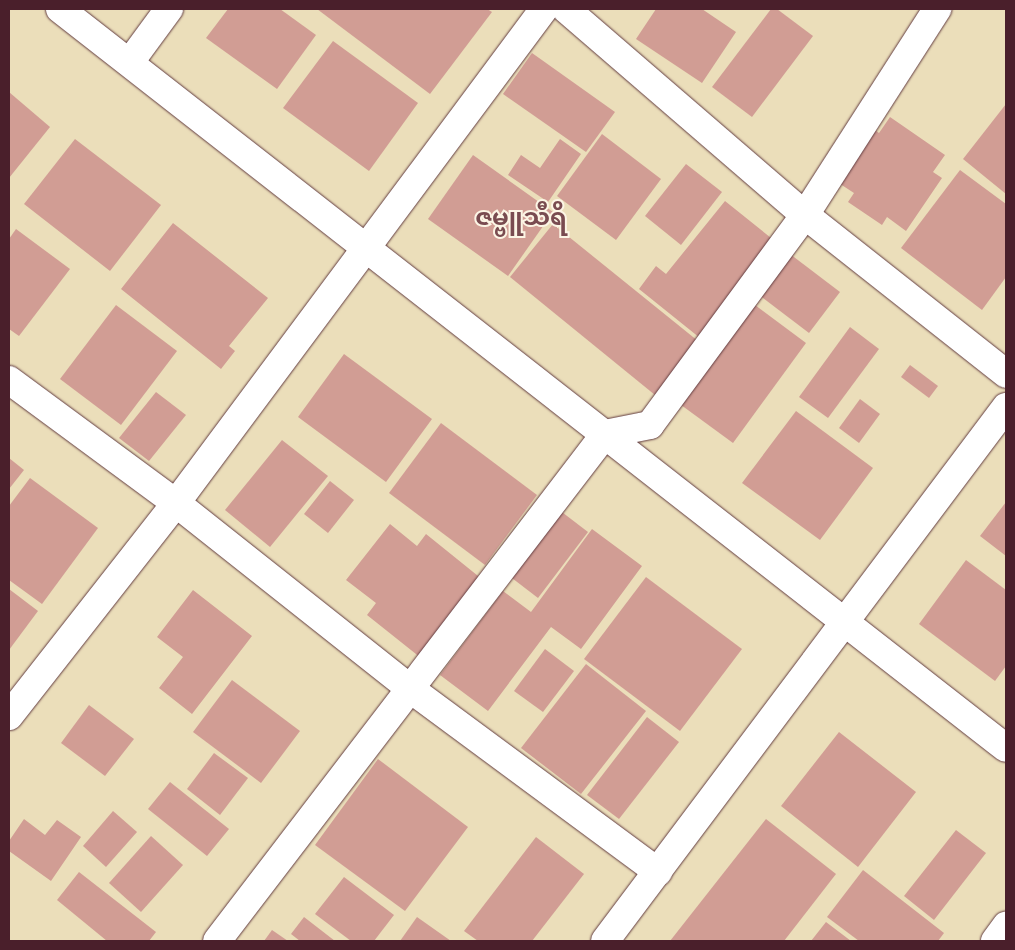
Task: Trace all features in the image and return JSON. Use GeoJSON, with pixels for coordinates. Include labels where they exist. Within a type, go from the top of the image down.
{"type":"FeatureCollection","features":[{"type":"Feature","properties":{"kind":"street"},"geometry":{"type":"LineString","coordinates":[[60,9],[605,434],[845,626],[1006,748]]}},
{"type":"Feature","properties":{"kind":"street"},"geometry":{"type":"LineString","coordinates":[[130,62],[169,9]]}},
{"type":"Feature","properties":{"kind":"street"},"geometry":{"type":"LineString","coordinates":[[9,716],[176,504],[544,9]]}},
{"type":"Feature","properties":{"kind":"street"},"geometry":{"type":"LineString","coordinates":[[566,9],[805,215],[1006,374]]}},
{"type":"Feature","properties":{"kind":"street"},"geometry":{"type":"LineString","coordinates":[[217,941],[408,687],[605,434],[650,425],[805,215],[937,9]]}},
{"type":"Feature","properties":{"kind":"street"},"geometry":{"type":"LineString","coordinates":[[9,380],[176,504],[408,687],[658,872]]}},
{"type":"Feature","properties":{"kind":"street"},"geometry":{"type":"LineString","coordinates":[[605,941],[845,626],[1006,408]]}},
{"type":"Feature","properties":{"kind":"street"},"geometry":{"type":"LineString","coordinates":[[995,941],[1006,926]]}},
{"type":"Feature","properties":{"kind":"building"},"geometry":{"type":"Polygon","coordinates":[[[228,9],[280,9],[316,35],[277,89],[206,38],[228,9]]]}},
{"type":"Feature","properties":{"kind":"building"},"geometry":{"type":"Polygon","coordinates":[[[317,9],[487,9],[492,12],[430,94],[317,9]]]}},
{"type":"Feature","properties":{"kind":"building"},"geometry":{"type":"Polygon","coordinates":[[[656,9],[702,9],[736,32],[702,83],[636,39],[656,9]]]}},
{"type":"Feature","properties":{"kind":"building"},"geometry":{"type":"Polygon","coordinates":[[[771,9],[777,9],[813,36],[752,117],[712,87],[771,9]]]}},
{"type":"Feature","properties":{"kind":"building"},"geometry":{"type":"Polygon","coordinates":[[[333,41],[418,103],[369,171],[283,108],[333,41]]]}},
{"type":"Feature","properties":{"kind":"building"},"geometry":{"type":"Polygon","coordinates":[[[532,53],[615,112],[586,152],[503,94],[532,53]]]}},
{"type":"Feature","properties":{"kind":"building"},"geometry":{"type":"Polygon","coordinates":[[[9,92],[50,127],[9,178],[9,92]]]}},
{"type":"Feature","properties":{"kind":"building"},"geometry":{"type":"Polygon","coordinates":[[[1006,104],[1006,194],[963,159],[1006,104]]]}},
{"type":"Feature","properties":{"kind":"building"},"geometry":{"type":"Polygon","coordinates":[[[890,117],[945,155],[933,172],[942,178],[906,231],[887,217],[882,225],[848,202],[854,193],[831,178],[868,125],[879,133],[890,117]]]}},
{"type":"Feature","properties":{"kind":"building"},"geometry":{"type":"Polygon","coordinates":[[[602,134],[661,179],[616,240],[557,196],[602,134]]]}},
{"type":"Feature","properties":{"kind":"building"},"geometry":{"type":"Polygon","coordinates":[[[75,139],[161,205],[110,271],[24,204],[75,139]]]}},
{"type":"Feature","properties":{"kind":"building"},"geometry":{"type":"Polygon","coordinates":[[[560,139],[581,154],[548,202],[508,175],[521,155],[540,168],[560,139]]]}},
{"type":"Feature","properties":{"kind":"building"},"geometry":{"type":"Polygon","coordinates":[[[473,155],[553,212],[508,276],[428,219],[473,155]]]}},
{"type":"Feature","properties":{"kind":"building"},"geometry":{"type":"Polygon","coordinates":[[[686,164],[722,192],[681,245],[645,216],[686,164]]]}},
{"type":"Feature","properties":{"kind":"building"},"geometry":{"type":"Polygon","coordinates":[[[960,170],[1006,204],[1006,277],[982,310],[901,248],[960,170]]]}},
{"type":"Feature","properties":{"kind":"building"},"geometry":{"type":"Polygon","coordinates":[[[725,201],[776,242],[700,338],[639,289],[656,266],[666,274],[725,201]]]}},
{"type":"Feature","properties":{"kind":"building"},"geometry":{"type":"Polygon","coordinates":[[[173,223],[268,298],[229,346],[235,351],[221,369],[121,289],[173,223]]]}},
{"type":"Feature","properties":{"kind":"building"},"geometry":{"type":"Polygon","coordinates":[[[553,224],[698,341],[655,395],[510,277],[553,224]]]}},
{"type":"Feature","properties":{"kind":"building"},"geometry":{"type":"Polygon","coordinates":[[[16,229],[70,269],[19,336],[9,329],[9,239],[16,229]]]}},
{"type":"Feature","properties":{"kind":"building"},"geometry":{"type":"Polygon","coordinates":[[[790,254],[840,292],[809,333],[759,295],[790,254]]]}},
{"type":"Feature","properties":{"kind":"building"},"geometry":{"type":"Polygon","coordinates":[[[751,302],[806,343],[733,443],[677,402],[751,302]]]}},
{"type":"Feature","properties":{"kind":"building"},"geometry":{"type":"Polygon","coordinates":[[[116,305],[177,351],[121,425],[60,379],[116,305]]]}},
{"type":"Feature","properties":{"kind":"building"},"geometry":{"type":"Polygon","coordinates":[[[850,327],[879,349],[828,418],[799,397],[850,327]]]}},
{"type":"Feature","properties":{"kind":"building"},"geometry":{"type":"Polygon","coordinates":[[[344,354],[432,419],[386,482],[298,417],[344,354]]]}},
{"type":"Feature","properties":{"kind":"building"},"geometry":{"type":"Polygon","coordinates":[[[910,365],[938,386],[929,398],[901,377],[910,365]]]}},
{"type":"Feature","properties":{"kind":"building"},"geometry":{"type":"Polygon","coordinates":[[[156,392],[186,415],[149,461],[119,438],[156,392]]]}},
{"type":"Feature","properties":{"kind":"building"},"geometry":{"type":"Polygon","coordinates":[[[860,399],[880,414],[859,443],[839,428],[860,399]]]}},
{"type":"Feature","properties":{"kind":"building"},"geometry":{"type":"Polygon","coordinates":[[[796,411],[873,468],[820,540],[742,483],[796,411]]]}},
{"type":"Feature","properties":{"kind":"building"},"geometry":{"type":"Polygon","coordinates":[[[441,423],[537,495],[485,565],[389,493],[441,423]]]}},
{"type":"Feature","properties":{"kind":"building"},"geometry":{"type":"Polygon","coordinates":[[[282,440],[328,476],[270,547],[225,510],[282,440]]]}},
{"type":"Feature","properties":{"kind":"building"},"geometry":{"type":"Polygon","coordinates":[[[9,458],[24,470],[9,489],[9,458]]]}},
{"type":"Feature","properties":{"kind":"building"},"geometry":{"type":"Polygon","coordinates":[[[30,478],[98,528],[42,604],[9,580],[9,506],[30,478]]]}},
{"type":"Feature","properties":{"kind":"building"},"geometry":{"type":"Polygon","coordinates":[[[330,481],[354,500],[328,533],[304,514],[330,481]]]}},
{"type":"Feature","properties":{"kind":"building"},"geometry":{"type":"Polygon","coordinates":[[[1006,502],[1006,556],[980,536],[1006,502]]]}},
{"type":"Feature","properties":{"kind":"building"},"geometry":{"type":"Polygon","coordinates":[[[554,506],[588,532],[538,598],[504,572],[554,506]]]}},
{"type":"Feature","properties":{"kind":"building"},"geometry":{"type":"Polygon","coordinates":[[[390,524],[417,546],[426,534],[488,584],[426,662],[367,615],[376,603],[346,580],[390,524]]]}},
{"type":"Feature","properties":{"kind":"building"},"geometry":{"type":"Polygon","coordinates":[[[592,529],[642,566],[581,649],[551,627],[488,711],[440,675],[503,591],[531,612],[592,529]]]}},
{"type":"Feature","properties":{"kind":"building"},"geometry":{"type":"Polygon","coordinates":[[[966,560],[1006,590],[1006,666],[995,681],[919,624],[966,560]]]}},
{"type":"Feature","properties":{"kind":"building"},"geometry":{"type":"Polygon","coordinates":[[[646,577],[742,649],[680,731],[584,659],[646,577]]]}},
{"type":"Feature","properties":{"kind":"building"},"geometry":{"type":"Polygon","coordinates":[[[9,589],[38,611],[9,650],[9,589]]]}},
{"type":"Feature","properties":{"kind":"building"},"geometry":{"type":"Polygon","coordinates":[[[193,590],[252,636],[192,714],[159,688],[183,657],[157,637],[193,590]]]}},
{"type":"Feature","properties":{"kind":"building"},"geometry":{"type":"Polygon","coordinates":[[[545,649],[574,671],[543,712],[514,691],[545,649]]]}},
{"type":"Feature","properties":{"kind":"building"},"geometry":{"type":"Polygon","coordinates":[[[586,664],[646,711],[581,794],[521,748],[586,664]]]}},
{"type":"Feature","properties":{"kind":"building"},"geometry":{"type":"Polygon","coordinates":[[[232,680],[300,731],[261,783],[193,732],[232,680]]]}},
{"type":"Feature","properties":{"kind":"building"},"geometry":{"type":"Polygon","coordinates":[[[89,705],[134,739],[105,776],[61,743],[89,705]]]}},
{"type":"Feature","properties":{"kind":"building"},"geometry":{"type":"Polygon","coordinates":[[[647,717],[679,742],[619,819],[587,795],[647,717]]]}},
{"type":"Feature","properties":{"kind":"building"},"geometry":{"type":"Polygon","coordinates":[[[839,732],[916,792],[858,867],[781,806],[839,732]]]}},
{"type":"Feature","properties":{"kind":"building"},"geometry":{"type":"Polygon","coordinates":[[[214,753],[248,778],[220,815],[187,789],[214,753]]]}},
{"type":"Feature","properties":{"kind":"building"},"geometry":{"type":"Polygon","coordinates":[[[378,759],[468,827],[405,911],[315,845],[378,759]]]}},
{"type":"Feature","properties":{"kind":"building"},"geometry":{"type":"Polygon","coordinates":[[[170,782],[229,829],[207,856],[148,809],[170,782]]]}},
{"type":"Feature","properties":{"kind":"building"},"geometry":{"type":"Polygon","coordinates":[[[113,811],[137,832],[106,867],[83,846],[113,811]]]}},
{"type":"Feature","properties":{"kind":"building"},"geometry":{"type":"Polygon","coordinates":[[[24,819],[45,835],[57,820],[81,837],[51,881],[9,851],[9,841],[24,819]]]}},
{"type":"Feature","properties":{"kind":"building"},"geometry":{"type":"Polygon","coordinates":[[[766,819],[836,874],[784,941],[670,941],[766,819]]]}},
{"type":"Feature","properties":{"kind":"building"},"geometry":{"type":"Polygon","coordinates":[[[956,830],[986,853],[934,920],[904,896],[956,830]]]}},
{"type":"Feature","properties":{"kind":"building"},"geometry":{"type":"Polygon","coordinates":[[[151,836],[183,865],[141,912],[109,883],[151,836]]]}},
{"type":"Feature","properties":{"kind":"building"},"geometry":{"type":"Polygon","coordinates":[[[536,837],[584,874],[532,941],[478,941],[464,931],[536,837]]]}},
{"type":"Feature","properties":{"kind":"building"},"geometry":{"type":"Polygon","coordinates":[[[863,870],[944,933],[938,941],[859,941],[827,917],[863,870]]]}},
{"type":"Feature","properties":{"kind":"building"},"geometry":{"type":"Polygon","coordinates":[[[79,872],[156,932],[149,941],[107,941],[57,900],[79,872]]]}},
{"type":"Feature","properties":{"kind":"building"},"geometry":{"type":"Polygon","coordinates":[[[344,877],[394,915],[374,941],[351,941],[315,914],[344,877]]]}},
{"type":"Feature","properties":{"kind":"building"},"geometry":{"type":"Polygon","coordinates":[[[304,917],[335,941],[300,941],[291,934],[304,917]]]}},
{"type":"Feature","properties":{"kind":"building"},"geometry":{"type":"Polygon","coordinates":[[[417,917],[451,941],[400,941],[417,917]]]}},
{"type":"Feature","properties":{"kind":"building"},"geometry":{"type":"Polygon","coordinates":[[[826,922],[851,941],[811,941],[826,922]]]}},
{"type":"Feature","properties":{"kind":"building"},"geometry":{"type":"Polygon","coordinates":[[[272,930],[288,941],[264,941],[272,930]]]}},
{"type":"Feature","properties":{"kind":"district","name":"ဇမ္ဗူသီရိ"},"geometry":{"type":"Point","coordinates":[521,217]}}]}
